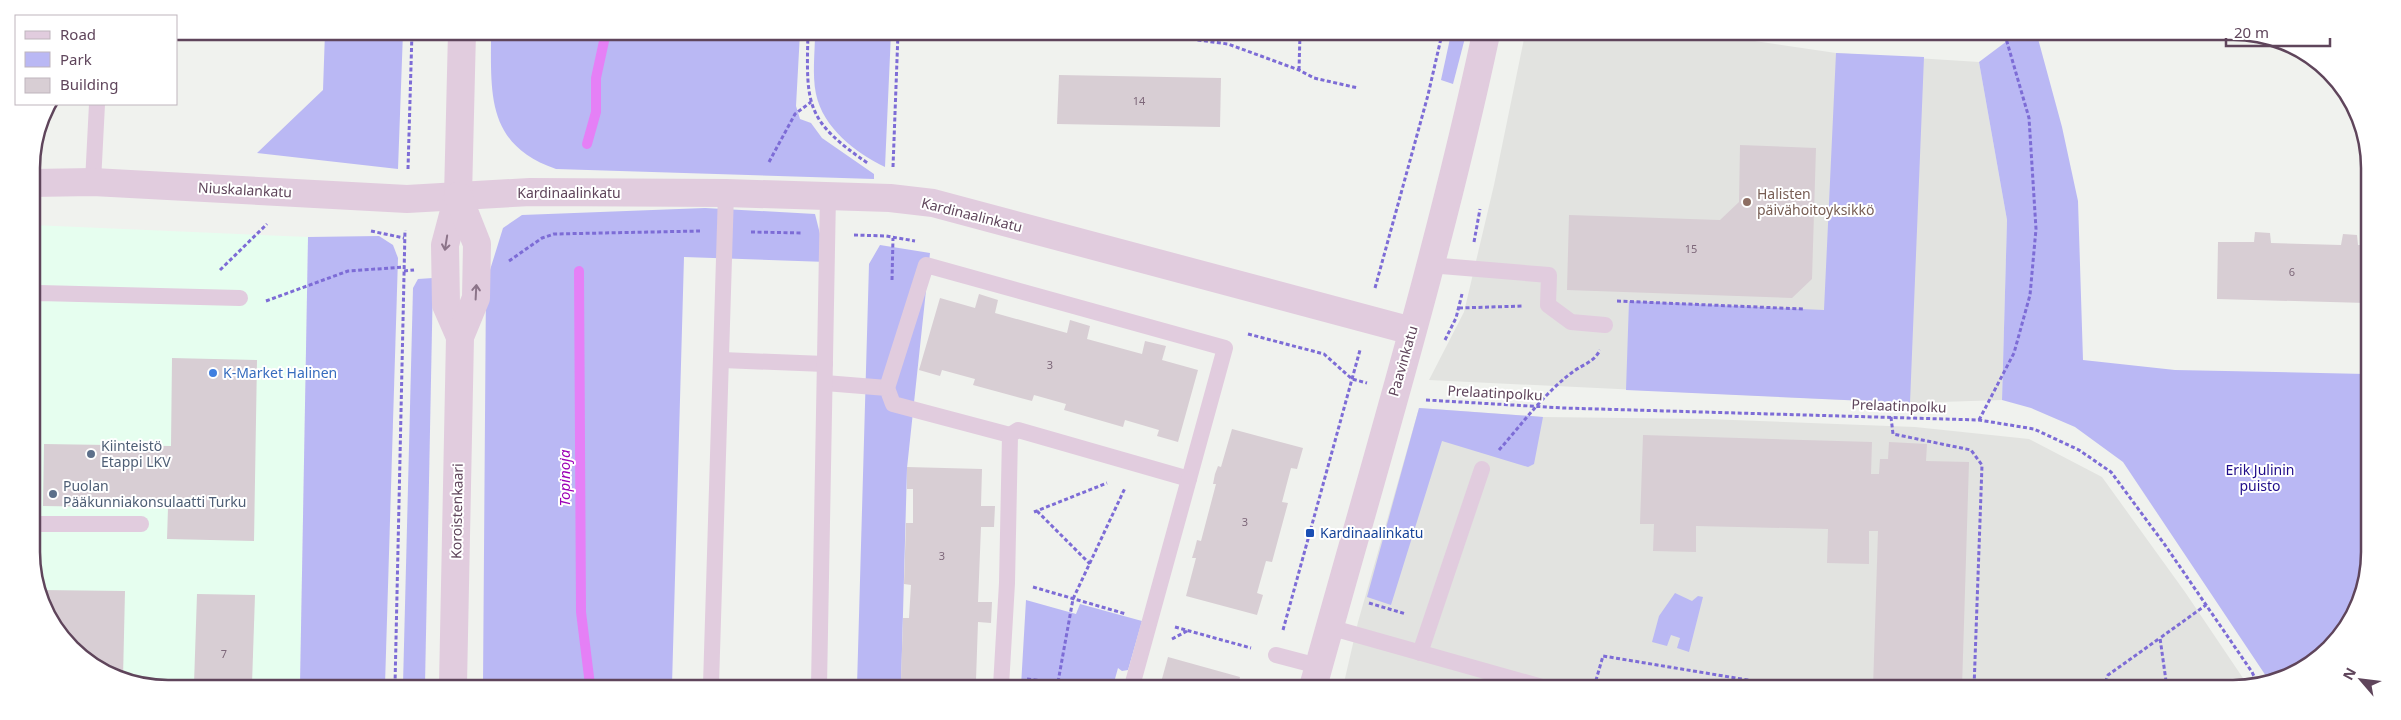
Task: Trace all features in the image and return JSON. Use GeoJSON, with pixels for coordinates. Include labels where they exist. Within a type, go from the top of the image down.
{"type":"FeatureCollection","features":[{"type":"Feature","properties":{"kind":"street","name":"Koroistenkaari"},"geometry":{"type":"LineString","coordinates":[[453,680],[460,337],[476,298],[477,244],[458,196],[462,40]]}},
{"type":"Feature","properties":{"kind":"street","name":"Paavinkatu"},"geometry":{"type":"LineString","coordinates":[[1315,676],[1412,332],[1472,99],[1485,40]]}},
{"type":"Feature","properties":{"kind":"street","name":"Niuskalankatu"},"geometry":{"type":"LineString","coordinates":[[40,183],[93,182],[407,200],[458,196]]}},
{"type":"Feature","properties":{"kind":"street","name":"Kardinaalinkatu"},"geometry":{"type":"LineString","coordinates":[[458,196],[530,192],[726,193],[890,198],[933,203],[1412,332]]}},
{"type":"Feature","properties":{"kind":"lane"},"geometry":{"type":"LineString","coordinates":[[93,182],[97,105]]}},
{"type":"Feature","properties":{"kind":"lane"},"geometry":{"type":"LineString","coordinates":[[711,680],[726,193]]}},
{"type":"Feature","properties":{"kind":"lane"},"geometry":{"type":"LineString","coordinates":[[819,680],[828,196]]}},
{"type":"Feature","properties":{"kind":"lane"},"geometry":{"type":"LineString","coordinates":[[1010,436],[893,404],[887,388],[926,265],[1225,348],[1134,680]]}},
{"type":"Feature","properties":{"kind":"lane"},"geometry":{"type":"LineString","coordinates":[[1429,265],[1549,275],[1548,305],[1571,322],[1605,325]]}},
{"type":"Feature","properties":{"kind":"lane"},"geometry":{"type":"LineString","coordinates":[[40,293],[240,298]]}},
{"type":"Feature","properties":{"kind":"lane"},"geometry":{"type":"LineString","coordinates":[[722,360],[825,364]]}},
{"type":"Feature","properties":{"kind":"lane"},"geometry":{"type":"LineString","coordinates":[[825,383],[887,388]]}},
{"type":"Feature","properties":{"kind":"lane"},"geometry":{"type":"LineString","coordinates":[[1010,436],[1018,430],[1189,479]]}},
{"type":"Feature","properties":{"kind":"lane"},"geometry":{"type":"LineString","coordinates":[[1002,680],[1007,583],[1010,436]]}},
{"type":"Feature","properties":{"kind":"lane"},"geometry":{"type":"LineString","coordinates":[[1420,653],[1482,469]]}},
{"type":"Feature","properties":{"kind":"lane"},"geometry":{"type":"LineString","coordinates":[[40,524],[141,524]]}},
{"type":"Feature","properties":{"kind":"lane"},"geometry":{"type":"LineString","coordinates":[[1329,627],[1517,680]]}},
{"type":"Feature","properties":{"kind":"lane"},"geometry":{"type":"LineString","coordinates":[[1276,655],[1315,676]]}},
{"type":"Feature","properties":{"kind":"path"},"geometry":{"type":"LineString","coordinates":[[408,170],[412,40]]}},
{"type":"Feature","properties":{"kind":"path"},"geometry":{"type":"LineString","coordinates":[[808,40],[806,80],[811,102],[821,124],[832,137],[871,166]]}},
{"type":"Feature","properties":{"kind":"path"},"geometry":{"type":"LineString","coordinates":[[893,174],[898,40]]}},
{"type":"Feature","properties":{"kind":"path"},"geometry":{"type":"LineString","coordinates":[[1198,40],[1228,44],[1299,70],[1314,78],[1358,88]]}},
{"type":"Feature","properties":{"kind":"path"},"geometry":{"type":"LineString","coordinates":[[1299,70],[1300,40]]}},
{"type":"Feature","properties":{"kind":"path"},"geometry":{"type":"LineString","coordinates":[[1007,583],[1022,584],[1276,655],[1428,95],[1441,40]]}},
{"type":"Feature","properties":{"kind":"path"},"geometry":{"type":"LineString","coordinates":[[1979,420],[2014,353],[2030,295],[2036,229],[2029,118],[2007,40]]}},
{"type":"Feature","properties":{"kind":"path"},"geometry":{"type":"LineString","coordinates":[[754,194],[795,114],[811,102]]}},
{"type":"Feature","properties":{"kind":"path"},"geometry":{"type":"LineString","coordinates":[[193,297],[272,219]]}},
{"type":"Feature","properties":{"kind":"path"},"geometry":{"type":"LineString","coordinates":[[366,230],[404,236],[405,267],[395,680]]}},
{"type":"Feature","properties":{"kind":"path"},"geometry":{"type":"LineString","coordinates":[[240,298],[261,302],[348,272],[405,267]]}},
{"type":"Feature","properties":{"kind":"path"},"geometry":{"type":"LineString","coordinates":[[1611,302],[1803,309]]}},
{"type":"Feature","properties":{"kind":"path"},"geometry":{"type":"LineString","coordinates":[[1459,308],[1548,305]]}},
{"type":"Feature","properties":{"kind":"path"},"geometry":{"type":"LineString","coordinates":[[1482,469],[1537,406],[1573,372],[1596,359],[1602,344],[1605,325]]}},
{"type":"Feature","properties":{"kind":"path","name":"Prelaatinpolku"},"geometry":{"type":"LineString","coordinates":[[1425,400],[1537,406],[1979,420],[2034,429],[2079,450],[2111,472],[2206,604],[2255,678]]}},
{"type":"Feature","properties":{"kind":"path"},"geometry":{"type":"LineString","coordinates":[[1891,417],[1892,434],[1971,450],[1982,465],[1974,680]]}},
{"type":"Feature","properties":{"kind":"path"},"geometry":{"type":"LineString","coordinates":[[1008,522],[1147,467]]}},
{"type":"Feature","properties":{"kind":"path"},"geometry":{"type":"LineString","coordinates":[[1058,680],[1073,599],[1131,474]]}},
{"type":"Feature","properties":{"kind":"path"},"geometry":{"type":"LineString","coordinates":[[1037,511],[1090,564]]}},
{"type":"Feature","properties":{"kind":"path"},"geometry":{"type":"LineString","coordinates":[[1368,603],[1430,621]]}},
{"type":"Feature","properties":{"kind":"path"},"geometry":{"type":"LineString","coordinates":[[2106,680],[2108,675],[2206,604]]}},
{"type":"Feature","properties":{"kind":"path"},"geometry":{"type":"LineString","coordinates":[[2160,638],[2166,680]]}},
{"type":"Feature","properties":{"kind":"path"},"geometry":{"type":"LineString","coordinates":[[1596,680],[1603,656],[1748,680]]}},
{"type":"Feature","properties":{"kind":"shaded area","name":"Halisten päivähoitoyksikkö"},"geometry":{"type":"Polygon","coordinates":[[[1524,40],[1748,40],[1836,53],[1979,62],[2007,220],[2002,400],[1910,403],[1429,380],[1464,312],[1494,185],[1524,40]]]}},
{"type":"Feature","properties":{"kind":"shaded area"},"geometry":{"type":"Polygon","coordinates":[[[40,225],[308,237],[300,680],[151,679],[135,676],[111,667],[84,648],[62,623],[53,609],[42,577],[40,560],[40,225]]]}},
{"type":"Feature","properties":{"kind":"shaded area"},"geometry":{"type":"Polygon","coordinates":[[[1419,408],[1543,417],[1707,419],[1915,427],[2029,439],[2102,477],[2185,592],[2244,680],[1345,680],[1358,622],[1419,408]]]}},
{"type":"Feature","properties":{"kind":"green space"},"geometry":{"type":"Polygon","coordinates":[[[325,40],[403,40],[398,169],[257,153],[323,90],[325,40]]]}},
{"type":"Feature","properties":{"kind":"green space"},"geometry":{"type":"Polygon","coordinates":[[[491,40],[800,40],[796,106],[800,119],[811,123],[822,138],[874,174],[874,179],[556,169],[533,159],[516,146],[505,131],[497,115],[491,76],[491,40]]]}},
{"type":"Feature","properties":{"kind":"green space"},"geometry":{"type":"Polygon","coordinates":[[[815,40],[891,40],[885,167],[852,147],[833,128],[820,106],[816,94],[815,40]]]}},
{"type":"Feature","properties":{"kind":"green space"},"geometry":{"type":"Polygon","coordinates":[[[1450,40],[1464,40],[1453,84],[1441,80],[1450,40]]]}},
{"type":"Feature","properties":{"kind":"green space","name":"Erik Julinin puisto"},"geometry":{"type":"Polygon","coordinates":[[[2008,40],[2038,40],[2062,127],[2078,201],[2083,360],[2175,370],[2361,374],[2361,552],[2357,585],[2344,616],[2335,630],[2317,648],[2290,667],[2266,676],[2123,462],[2075,427],[2031,408],[2002,400],[2007,220],[1979,62],[2008,40]]]}},
{"type":"Feature","properties":{"kind":"green space"},"geometry":{"type":"Polygon","coordinates":[[[1836,53],[1924,57],[1910,403],[1626,390],[1629,301],[1824,310],[1836,53]]]}},
{"type":"Feature","properties":{"kind":"green space"},"geometry":{"type":"Polygon","coordinates":[[[705,208],[815,214],[827,262],[684,257],[672,680],[483,680],[486,283],[503,228],[522,215],[705,208]]]}},
{"type":"Feature","properties":{"kind":"green space"},"geometry":{"type":"Polygon","coordinates":[[[379,236],[393,245],[398,258],[385,680],[300,680],[308,237],[379,236]]]}},
{"type":"Feature","properties":{"kind":"green space"},"geometry":{"type":"Polygon","coordinates":[[[880,245],[930,253],[907,468],[901,680],[857,680],[869,264],[880,245]]]}},
{"type":"Feature","properties":{"kind":"green space"},"geometry":{"type":"Polygon","coordinates":[[[433,278],[425,680],[403,680],[413,288],[418,279],[433,278]]]}},
{"type":"Feature","properties":{"kind":"green space"},"geometry":{"type":"Polygon","coordinates":[[[1419,408],[1543,417],[1534,464],[1528,467],[1442,441],[1391,605],[1367,597],[1419,408]]]}},
{"type":"Feature","properties":{"kind":"green space"},"geometry":{"type":"Polygon","coordinates":[[[1675,593],[1692,601],[1698,596],[1703,597],[1689,652],[1677,648],[1680,638],[1671,635],[1667,646],[1652,642],[1659,616],[1675,593]]]}},
{"type":"Feature","properties":{"kind":"green space"},"geometry":{"type":"Polygon","coordinates":[[[1026,600],[1076,614],[1080,604],[1142,621],[1128,670],[1122,671],[1118,668],[1115,680],[1021,680],[1026,600]]]}},
{"type":"Feature","properties":{"kind":"building"},"geometry":{"type":"Polygon","coordinates":[[[1059,75],[1221,78],[1220,127],[1057,124],[1059,75]]]}},
{"type":"Feature","properties":{"kind":"building"},"geometry":{"type":"Polygon","coordinates":[[[1740,145],[1816,148],[1812,279],[1792,298],[1567,290],[1569,215],[1720,220],[1739,202],[1740,145]]]}},
{"type":"Feature","properties":{"kind":"building"},"geometry":{"type":"Polygon","coordinates":[[[2255,232],[2270,233],[2271,243],[2341,245],[2343,234],[2357,235],[2358,245],[2361,245],[2361,303],[2217,299],[2218,242],[2254,242],[2255,232]]]}},
{"type":"Feature","properties":{"kind":"building"},"geometry":{"type":"Polygon","coordinates":[[[979,294],[998,300],[995,313],[1067,333],[1070,320],[1090,326],[1087,339],[1142,354],[1145,341],[1166,346],[1162,360],[1198,370],[1178,442],[1157,436],[1159,430],[1125,420],[1123,427],[1064,410],[1066,404],[1034,395],[1032,401],[973,385],[975,379],[942,370],[940,376],[919,370],[940,298],[975,308],[979,294]]]}},
{"type":"Feature","properties":{"kind":"building"},"geometry":{"type":"Polygon","coordinates":[[[172,358],[257,360],[254,541],[167,539],[168,508],[43,506],[44,444],[171,446],[172,358]]]}},
{"type":"Feature","properties":{"kind":"building"},"geometry":{"type":"Polygon","coordinates":[[[1232,429],[1303,448],[1297,469],[1291,468],[1282,502],[1288,503],[1272,562],[1266,561],[1257,593],[1263,595],[1257,615],[1186,596],[1196,558],[1192,558],[1197,540],[1201,541],[1216,484],[1213,484],[1215,474],[1218,466],[1221,467],[1232,429]]]}},
{"type":"Feature","properties":{"kind":"building"},"geometry":{"type":"Polygon","coordinates":[[[1643,435],[1872,442],[1871,474],[1879,474],[1880,459],[1888,459],[1889,442],[1927,444],[1926,461],[1969,462],[1962,680],[1873,680],[1878,531],[1869,531],[1869,564],[1827,563],[1828,529],[1696,526],[1696,552],[1653,551],[1654,524],[1640,524],[1643,435]]]}},
{"type":"Feature","properties":{"kind":"building"},"geometry":{"type":"Polygon","coordinates":[[[907,467],[982,469],[981,506],[995,506],[994,527],[981,527],[978,602],[992,602],[991,623],[978,622],[976,680],[901,679],[903,618],[909,618],[911,585],[904,584],[906,523],[913,523],[913,489],[907,489],[907,467]]]}},
{"type":"Feature","properties":{"kind":"building"},"geometry":{"type":"Polygon","coordinates":[[[46,590],[125,591],[123,672],[111,667],[97,658],[72,636],[53,609],[46,590]]]}},
{"type":"Feature","properties":{"kind":"building"},"geometry":{"type":"Polygon","coordinates":[[[197,594],[255,595],[252,680],[194,680],[197,594]]]}},
{"type":"Feature","properties":{"kind":"building"},"geometry":{"type":"Polygon","coordinates":[[[1168,657],[1240,677],[1239,680],[1162,680],[1168,657]]]}},
{"type":"Feature","properties":{"kind":"waterway","name":"Topinoja"},"geometry":{"type":"LineString","coordinates":[[587,144],[596,112],[596,78],[604,40]]}},
{"type":"Feature","properties":{"kind":"waterway","name":"Topinoja"},"geometry":{"type":"LineString","coordinates":[[579,271],[581,612],[589,680]]}},
{"type":"Feature","properties":{"kind":"place","name":"Halisten päivähoitoyksikkö"},"geometry":{"type":"Point","coordinates":[1747,202]}},
{"type":"Feature","properties":{"kind":"place","name":"K-Market Halinen"},"geometry":{"type":"Point","coordinates":[213,373]}},
{"type":"Feature","properties":{"kind":"place","name":"Kiinteistö Etappi LKV"},"geometry":{"type":"Point","coordinates":[91,454]}},
{"type":"Feature","properties":{"kind":"place","name":"Puolan Pääkunniakonsulaatti Turku"},"geometry":{"type":"Point","coordinates":[53,494]}},
{"type":"Feature","properties":{"kind":"place","name":"Kardinaalinkatu"},"geometry":{"type":"Point","coordinates":[1310,533]}}]}
